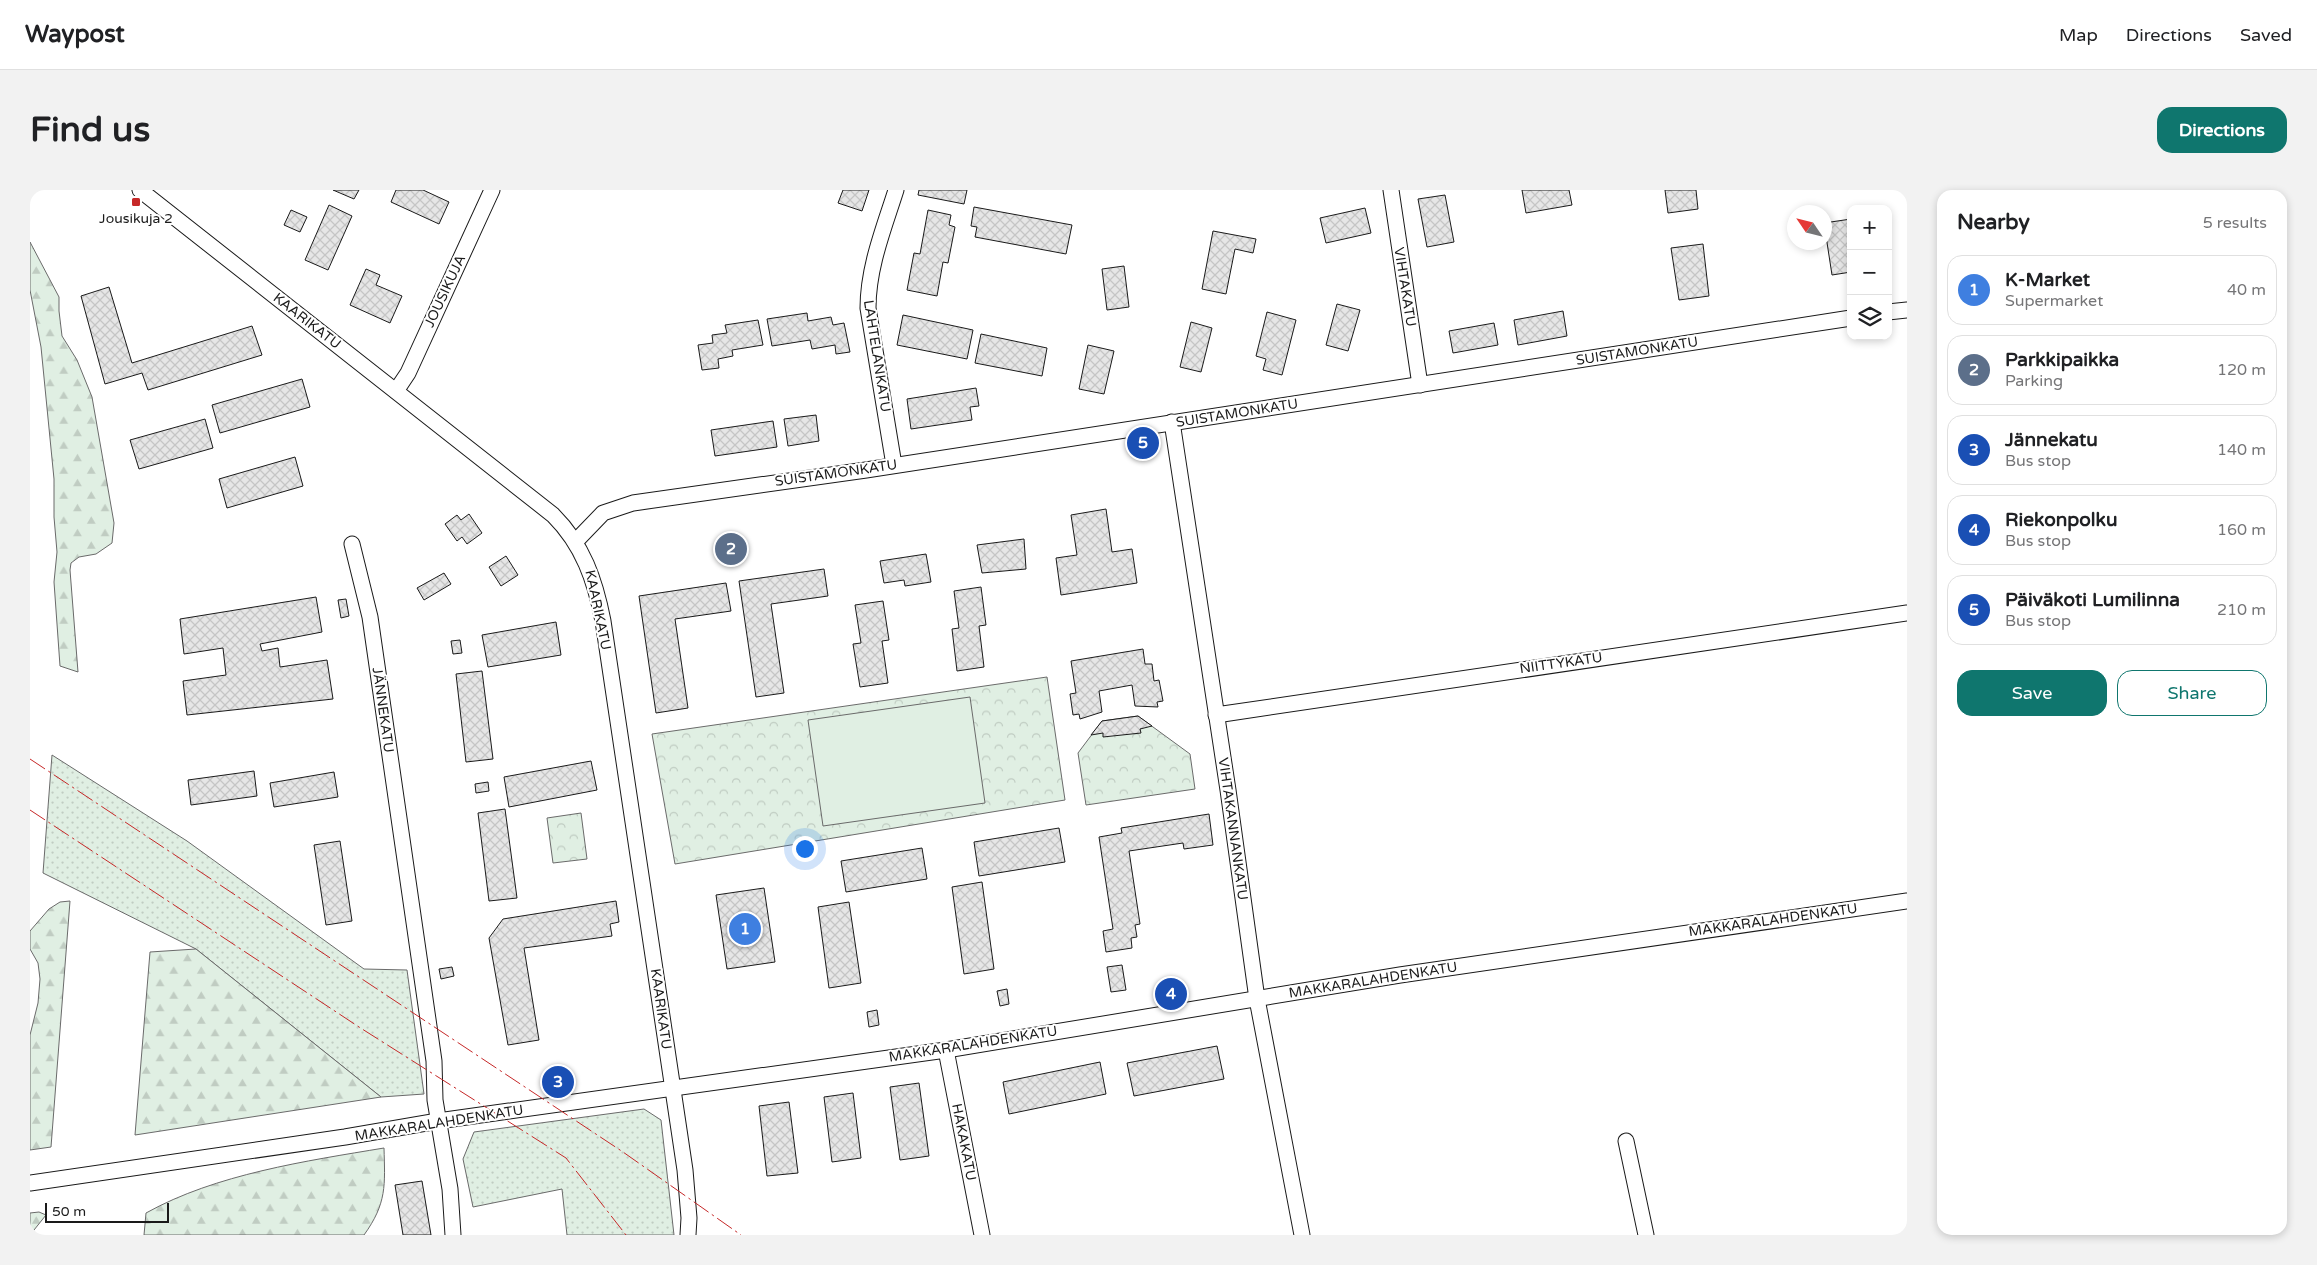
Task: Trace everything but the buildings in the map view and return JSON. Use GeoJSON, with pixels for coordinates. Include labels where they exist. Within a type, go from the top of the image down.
{"type":"FeatureCollection","features":[{"type":"Feature","properties":{"kind":"street","name":"KAARIKATU"},"geometry":{"type":"LineString","coordinates":[[140,190],[553,515],[576,541],[588,564],[603,621],[685,1170],[688,1235]]}},
{"type":"Feature","properties":{"kind":"street","name":"JOUSIKUJA"},"geometry":{"type":"LineString","coordinates":[[396,391],[408,372],[492,190]]}},
{"type":"Feature","properties":{"kind":"street","name":"LAHTELANKATU"},"geometry":{"type":"LineString","coordinates":[[894,465],[868,308],[868,291],[874,260],[896,190]]}},
{"type":"Feature","properties":{"kind":"street","name":"VIHTAKATU"},"geometry":{"type":"LineString","coordinates":[[1390,190],[1420,384]]}},
{"type":"Feature","properties":{"kind":"street"},"geometry":{"type":"LineString","coordinates":[[1892,312],[1907,310]]}},
{"type":"Feature","properties":{"kind":"street","name":"SUISTAMONKATU"},"geometry":{"type":"LineString","coordinates":[[576,541],[603,513],[620,506],[1847,319]]}},
{"type":"Feature","properties":{"kind":"street","name":"VIHTAKANNANKATU"},"geometry":{"type":"LineString","coordinates":[[1172,422],[1256,999],[1302,1235]]}},
{"type":"Feature","properties":{"kind":"street","name":"JÄNNEKATU"},"geometry":{"type":"LineString","coordinates":[[352,544],[370,617],[434,1061],[438,1121],[450,1189],[453,1235]]}},
{"type":"Feature","properties":{"kind":"street","name":"NIITTYKATU"},"geometry":{"type":"LineString","coordinates":[[1216,715],[1907,612]]}},
{"type":"Feature","properties":{"kind":"street","name":"MAKKARALAHDENKATU"},"geometry":{"type":"LineString","coordinates":[[33,1182],[438,1121],[946,1050],[1400,975],[1907,901]]}},
{"type":"Feature","properties":{"kind":"street","name":"HAKAKATU"},"geometry":{"type":"LineString","coordinates":[[946,1050],[982,1235]]}},
{"type":"Feature","properties":{"kind":"street"},"geometry":{"type":"LineString","coordinates":[[1626,1141],[1646,1235]]}},
{"type":"Feature","properties":{"kind":"green space"},"geometry":{"type":"Polygon","coordinates":[[[30,242],[59,297],[62,336],[77,360],[92,397],[114,523],[112,543],[96,554],[79,557],[71,563],[78,672],[60,666],[54,582],[57,552],[54,517],[54,479],[41,347],[30,290],[30,242]]]}},
{"type":"Feature","properties":{"kind":"green space"},"geometry":{"type":"Polygon","coordinates":[[[1047,677],[1065,800],[675,864],[652,734],[1047,677]]]}},
{"type":"Feature","properties":{"kind":"green space"},"geometry":{"type":"Polygon","coordinates":[[[970,697],[985,803],[823,826],[808,720],[970,697]]]}},
{"type":"Feature","properties":{"kind":"green space"},"geometry":{"type":"Polygon","coordinates":[[[1138,716],[1190,754],[1195,789],[1086,805],[1078,753],[1102,721],[1138,716]]]}},
{"type":"Feature","properties":{"kind":"green space"},"geometry":{"type":"Polygon","coordinates":[[[52,755],[187,841],[364,969],[407,970],[424,1094],[381,1097],[196,949],[43,873],[52,755]]]}},
{"type":"Feature","properties":{"kind":"green space"},"geometry":{"type":"Polygon","coordinates":[[[581,813],[587,859],[553,863],[547,818],[581,813]]]}},
{"type":"Feature","properties":{"kind":"green space"},"geometry":{"type":"Polygon","coordinates":[[[70,901],[51,1147],[30,1150],[30,1035],[38,1003],[40,979],[38,963],[30,949],[30,931],[49,909],[60,902],[70,901]]]}},
{"type":"Feature","properties":{"kind":"green space"},"geometry":{"type":"Polygon","coordinates":[[[196,949],[381,1097],[135,1135],[150,952],[196,949]]]}},
{"type":"Feature","properties":{"kind":"green space"},"geometry":{"type":"Polygon","coordinates":[[[644,1109],[661,1120],[674,1235],[567,1235],[562,1189],[473,1207],[463,1159],[474,1132],[644,1109]]]}},
{"type":"Feature","properties":{"kind":"green space"},"geometry":{"type":"Polygon","coordinates":[[[384,1148],[385,1173],[381,1203],[372,1224],[364,1235],[144,1235],[146,1213],[202,1188],[293,1164],[384,1148]]]}},
{"type":"Feature","properties":{"kind":"green space"},"geometry":{"type":"Polygon","coordinates":[[[39,1212],[46,1215],[30,1235],[30,1213],[39,1212]]]}},
{"type":"Feature","properties":{"kind":"power"},"geometry":{"type":"LineString","coordinates":[[30,759],[623,1152],[741,1235]]}},
{"type":"Feature","properties":{"kind":"power"},"geometry":{"type":"LineString","coordinates":[[30,810],[359,1027],[566,1158],[626,1235]]}},
{"type":"Feature","properties":{"kind":"place","name":"Jousikuja 2"},"geometry":{"type":"Point","coordinates":[136,202]}},
{"type":"Feature","properties":{"kind":"place","name":"Päiväkoti Lumilinna"},"geometry":{"type":"Point","coordinates":[1143,443]}},
{"type":"Feature","properties":{"kind":"place","name":"Parkkipaikka"},"geometry":{"type":"Point","coordinates":[731,549]}},
{"type":"Feature","properties":{"kind":"place","name":"K-Market"},"geometry":{"type":"Point","coordinates":[745,929]}},
{"type":"Feature","properties":{"kind":"place","name":"Riekonpolku"},"geometry":{"type":"Point","coordinates":[1171,994]}},
{"type":"Feature","properties":{"kind":"place","name":"Jännekatu"},"geometry":{"type":"Point","coordinates":[558,1082]}}]}
